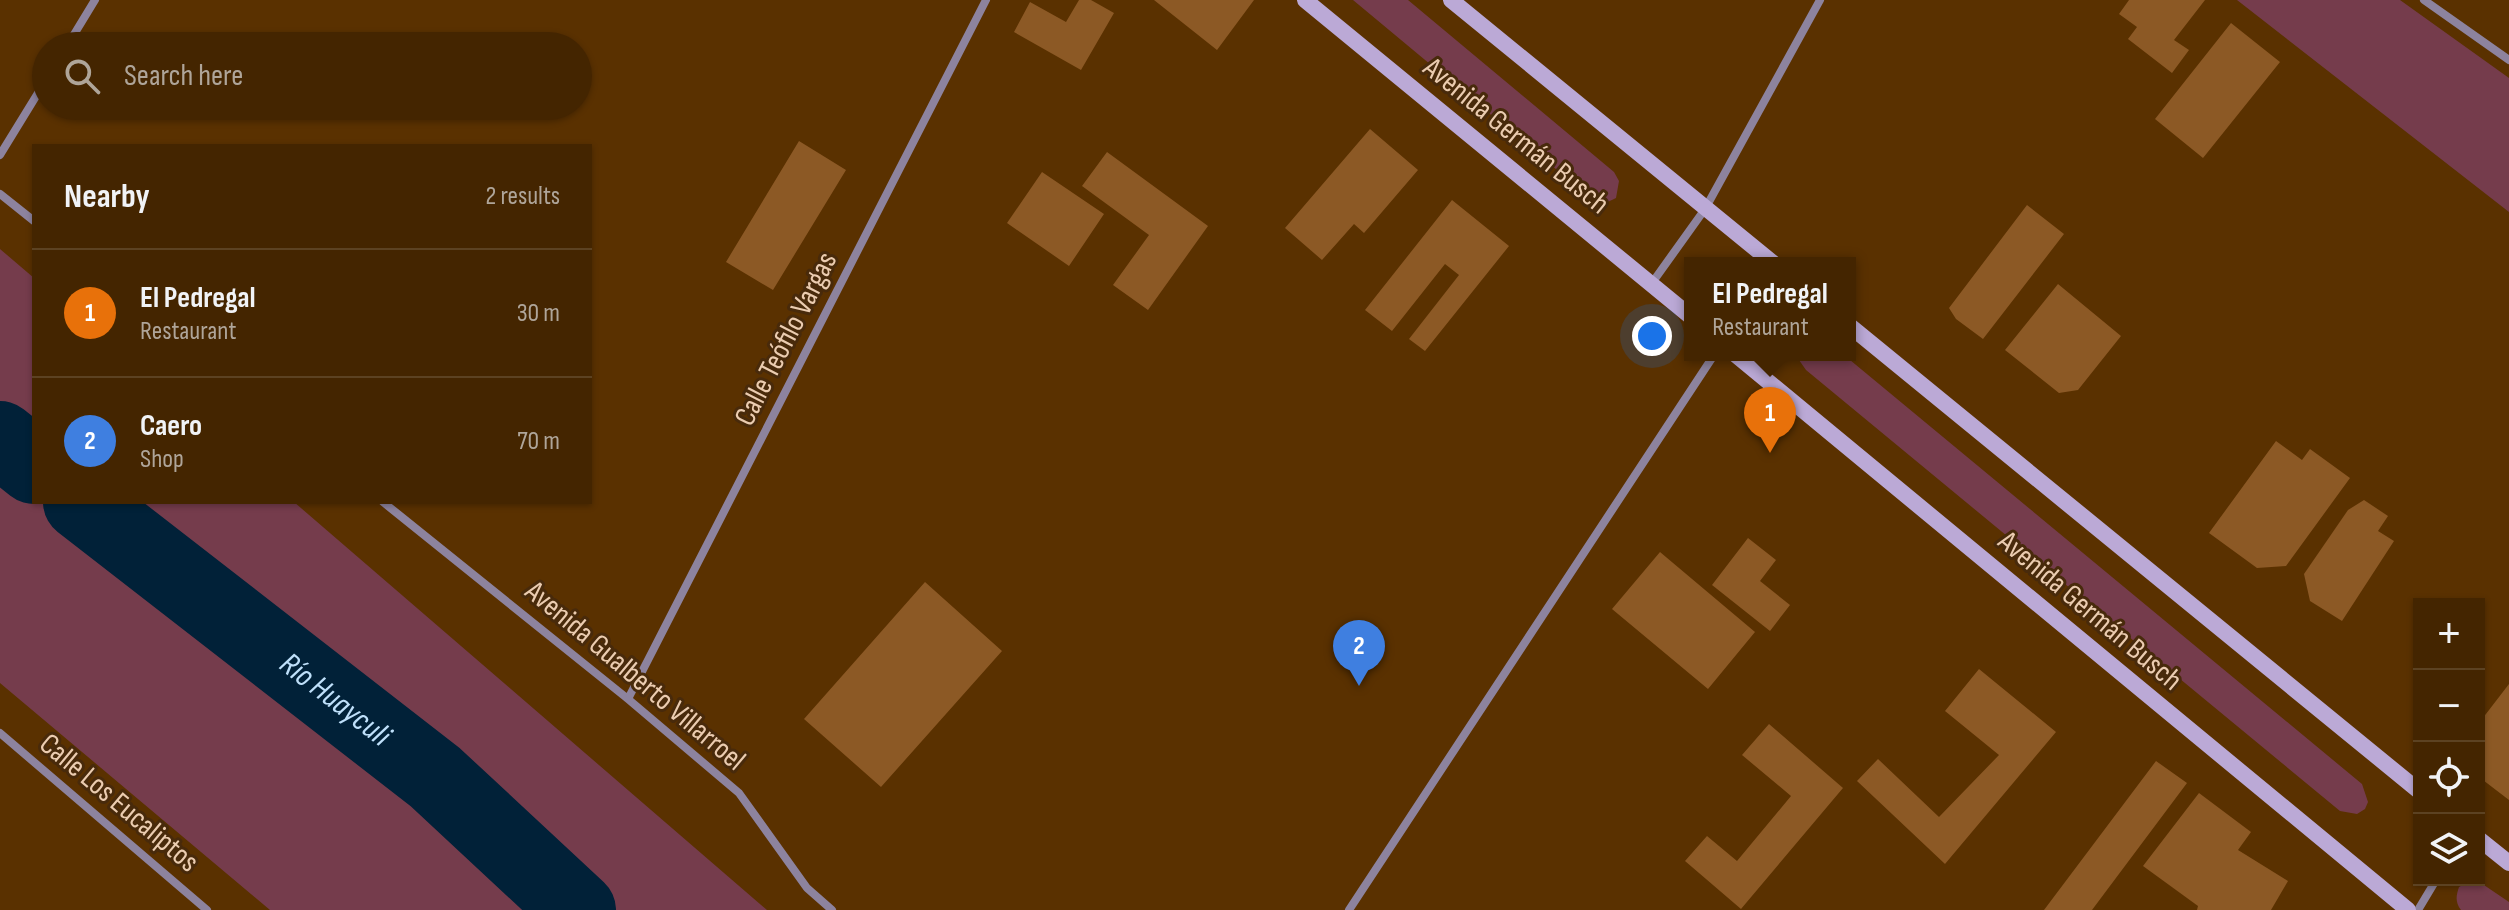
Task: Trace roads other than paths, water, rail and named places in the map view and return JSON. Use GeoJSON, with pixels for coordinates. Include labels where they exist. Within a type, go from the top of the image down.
{"type":"FeatureCollection","features":[{"type":"Feature","properties":{"kind":"main road","name":"Avenida Germán Busch"},"geometry":{"type":"LineString","coordinates":[[1305,0],[1684,311]]}},
{"type":"Feature","properties":{"kind":"main road","name":"Avenida Germán Busch"},"geometry":{"type":"LineString","coordinates":[[1451,0],[1765,257]]}},
{"type":"Feature","properties":{"kind":"main road"},"geometry":{"type":"LineString","coordinates":[[1856,331],[2413,786]]}},
{"type":"Feature","properties":{"kind":"main road","name":"Avenida Germán Busch"},"geometry":{"type":"LineString","coordinates":[[1743,361],[2408,910]]}},
{"type":"Feature","properties":{"kind":"main road"},"geometry":{"type":"LineString","coordinates":[[2485,844],[2509,863]]}},
{"type":"Feature","properties":{"kind":"street"},"geometry":{"type":"LineString","coordinates":[[76,32],[95,0]]}},
{"type":"Feature","properties":{"kind":"street","name":"Calle Teófilo Vargas"},"geometry":{"type":"LineString","coordinates":[[628,699],[986,0]]}},
{"type":"Feature","properties":{"kind":"street"},"geometry":{"type":"LineString","coordinates":[[1652,283],[1705,209],[1820,0]]}},
{"type":"Feature","properties":{"kind":"street"},"geometry":{"type":"LineString","coordinates":[[2424,0],[2509,60]]}},
{"type":"Feature","properties":{"kind":"street"},"geometry":{"type":"LineString","coordinates":[[0,155],[32,103]]}},
{"type":"Feature","properties":{"kind":"street"},"geometry":{"type":"LineString","coordinates":[[0,194],[32,219]]}},
{"type":"Feature","properties":{"kind":"street"},"geometry":{"type":"LineString","coordinates":[[1350,910],[1710,361]]}},
{"type":"Feature","properties":{"kind":"street","name":"Avenida Gualberto Villarroel"},"geometry":{"type":"LineString","coordinates":[[385,504],[628,699],[739,793],[807,888],[832,910]]}},
{"type":"Feature","properties":{"kind":"street","name":"Calle Los Eucaliptos"},"geometry":{"type":"LineString","coordinates":[[0,733],[207,910]]}},
{"type":"Feature","properties":{"kind":"street"},"geometry":{"type":"LineString","coordinates":[[2418,910],[2432,886]]}},
{"type":"Feature","properties":{"kind":"waterway","name":"Río Huayculi"},"geometry":{"type":"LineString","coordinates":[[0,439],[32,464]]}},
{"type":"Feature","properties":{"kind":"waterway","name":"Río Huayculi"},"geometry":{"type":"LineString","coordinates":[[84,504],[435,777],[578,910]]}},
{"type":"Feature","properties":{"kind":"place","name":"El Pedregal"},"geometry":{"type":"Point","coordinates":[1770,453]}},
{"type":"Feature","properties":{"kind":"place","name":"Caero"},"geometry":{"type":"Point","coordinates":[1359,686]}}]}
